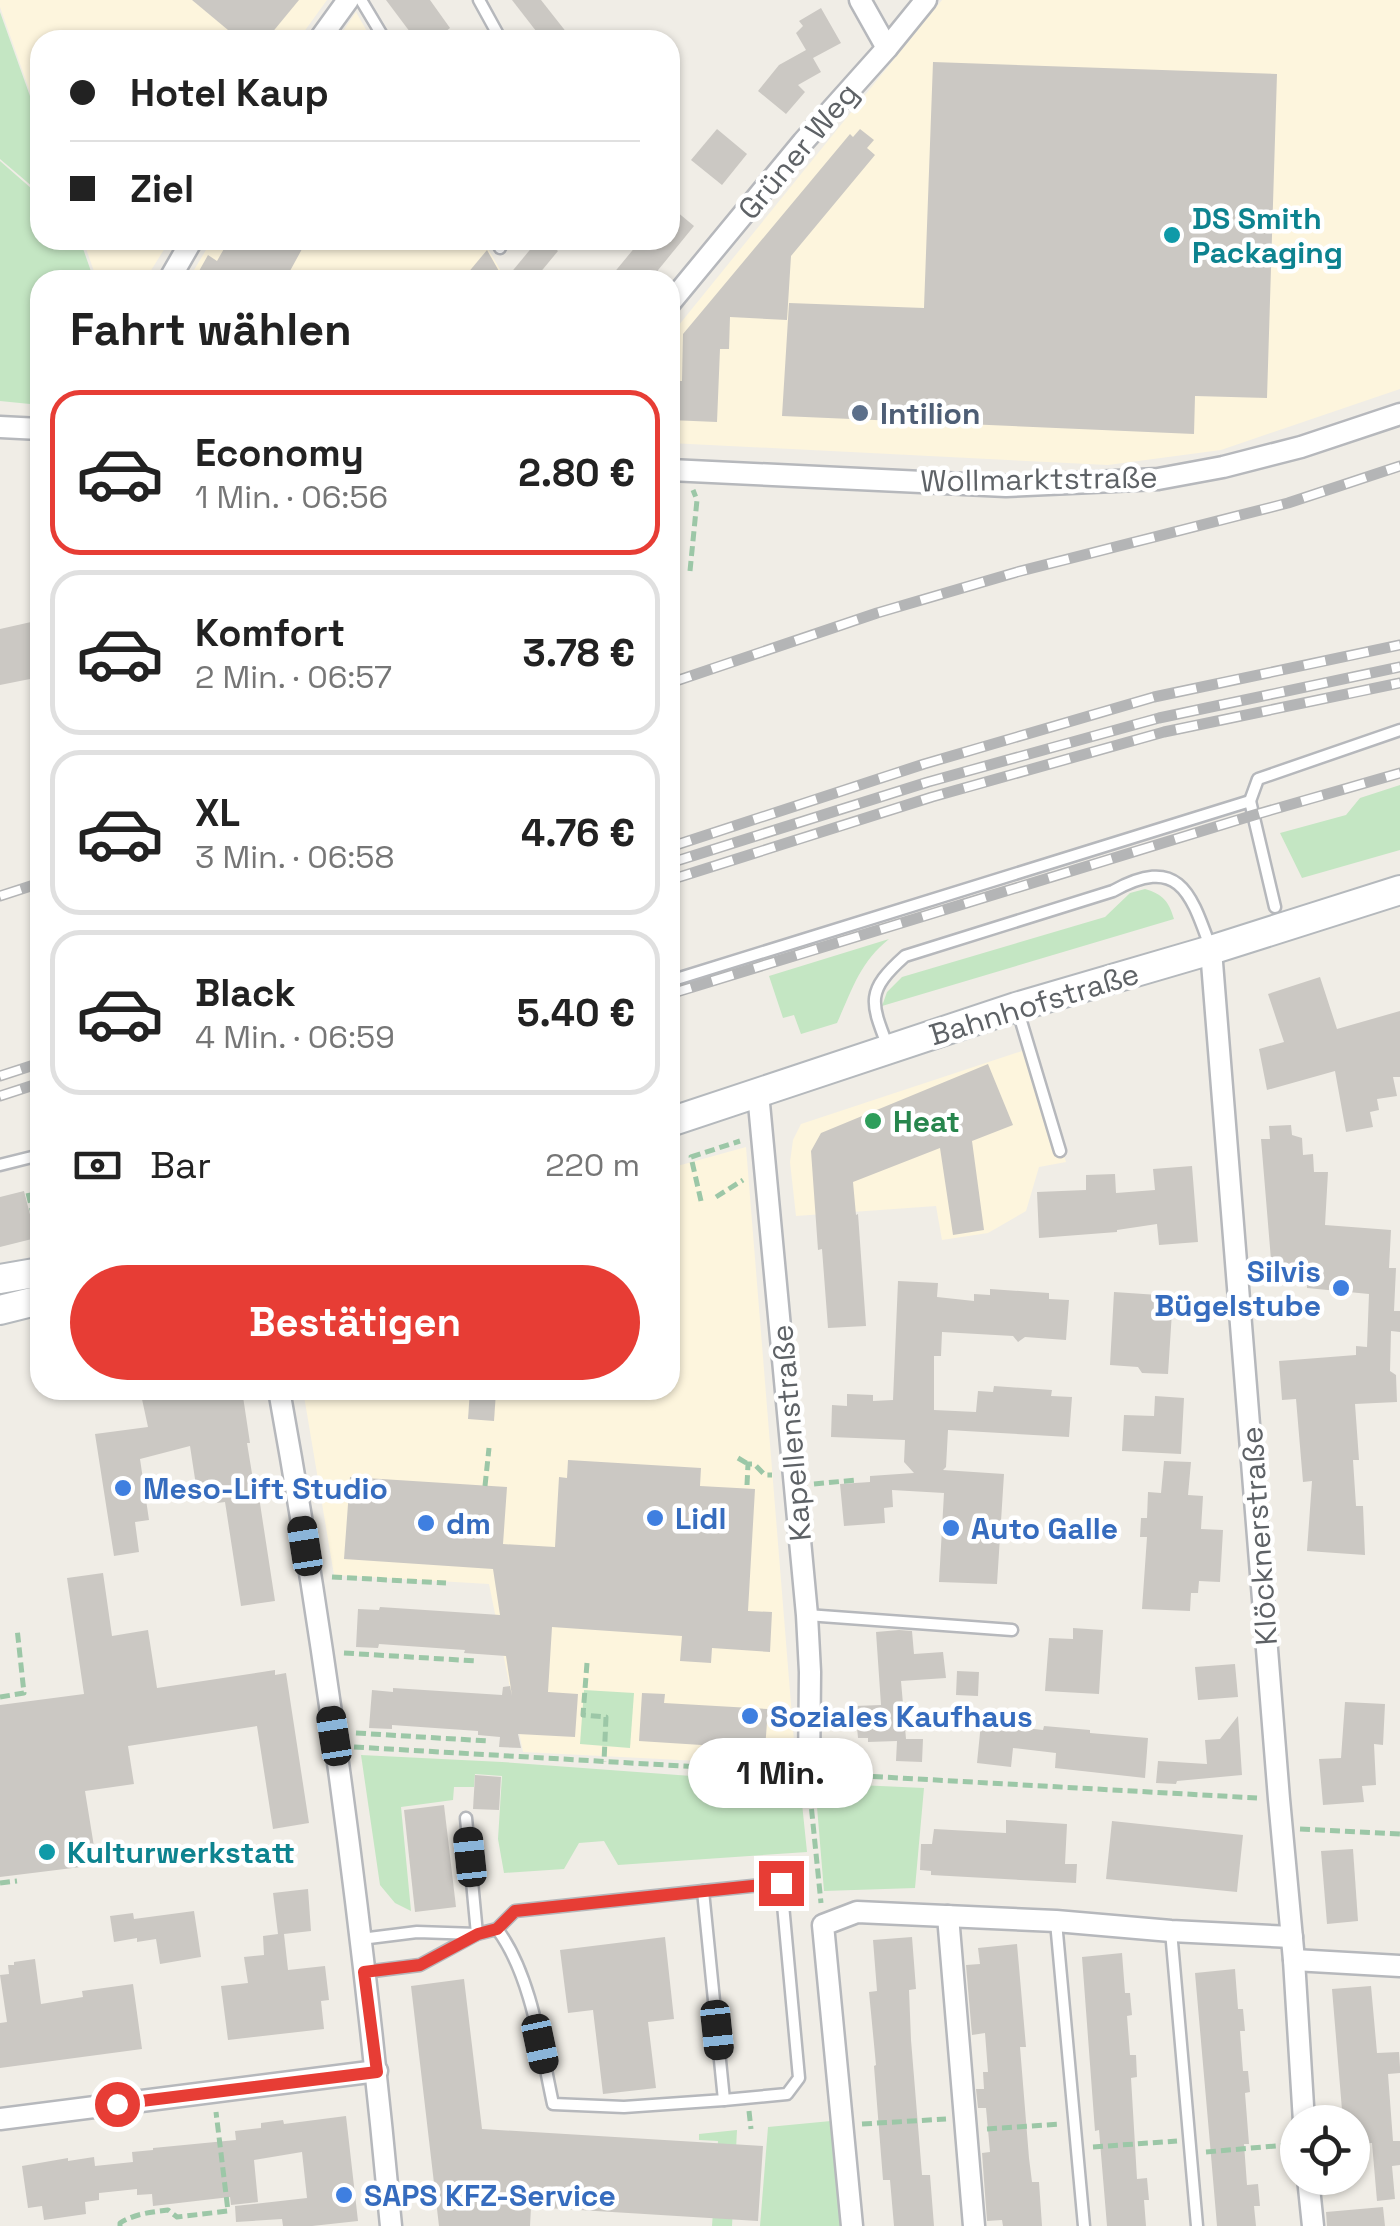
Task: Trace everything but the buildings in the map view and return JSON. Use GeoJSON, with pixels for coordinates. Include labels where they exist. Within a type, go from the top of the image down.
{"type":"FeatureCollection","features":[{"type":"Feature","properties":{"kind":"main road","name":"Bahnhofstraße"},"geometry":{"type":"LineString","coordinates":[[680,1119],[1016,1007],[1400,890]]}},
{"type":"Feature","properties":{"kind":"main road"},"geometry":{"type":"LineString","coordinates":[[0,1279],[30,1274]]}},
{"type":"Feature","properties":{"kind":"main road"},"geometry":{"type":"LineString","coordinates":[[0,1310],[30,1302]]}},
{"type":"Feature","properties":{"kind":"street"},"geometry":{"type":"LineString","coordinates":[[326,30],[348,0]]}},
{"type":"Feature","properties":{"kind":"street"},"geometry":{"type":"LineString","coordinates":[[860,0],[887,48]]}},
{"type":"Feature","properties":{"kind":"street","name":"Grüner Weg"},"geometry":{"type":"LineString","coordinates":[[680,291],[926,0]]}},
{"type":"Feature","properties":{"kind":"street","name":"Wollmarktstraße"},"geometry":{"type":"LineString","coordinates":[[680,470],[1006,486],[1158,479],[1300,447],[1400,414]]}},
{"type":"Feature","properties":{"kind":"street"},"geometry":{"type":"LineString","coordinates":[[0,426],[30,429]]}},
{"type":"Feature","properties":{"kind":"street","name":"Klöcknerstraße"},"geometry":{"type":"LineString","coordinates":[[1211,950],[1303,2105]]}},
{"type":"Feature","properties":{"kind":"street","name":"Kapellenstraße"},"geometry":{"type":"LineString","coordinates":[[758,1093],[808,1615],[810,1672],[804,1776]]}},
{"type":"Feature","properties":{"kind":"street"},"geometry":{"type":"LineString","coordinates":[[281,1400],[335,1743],[377,2072],[391,2226]]}},
{"type":"Feature","properties":{"kind":"street"},"geometry":{"type":"LineString","coordinates":[[852,2226],[823,1926],[857,1912],[1292,1937]]}},
{"type":"Feature","properties":{"kind":"street"},"geometry":{"type":"LineString","coordinates":[[948,1916],[974,2226]]}},
{"type":"Feature","properties":{"kind":"street"},"geometry":{"type":"LineString","coordinates":[[1294,1960],[1400,1966]]}},
{"type":"Feature","properties":{"kind":"street"},"geometry":{"type":"LineString","coordinates":[[0,2118],[377,2072]]}},
{"type":"Feature","properties":{"kind":"street"},"geometry":{"type":"LineString","coordinates":[[1310,2195],[1313,2226]]}},
{"type":"Feature","properties":{"kind":"lane"},"geometry":{"type":"LineString","coordinates":[[361,0],[379,30]]}},
{"type":"Feature","properties":{"kind":"lane"},"geometry":{"type":"LineString","coordinates":[[479,0],[496,30]]}},
{"type":"Feature","properties":{"kind":"lane"},"geometry":{"type":"LineString","coordinates":[[1274,907],[1250,801],[1258,778],[1400,730]]}},
{"type":"Feature","properties":{"kind":"lane"},"geometry":{"type":"LineString","coordinates":[[680,978],[1250,801]]}},
{"type":"Feature","properties":{"kind":"lane"},"geometry":{"type":"LineString","coordinates":[[889,1050],[874,1011],[874,997],[886,973],[905,956],[1113,891],[1132,880],[1166,877],[1182,885],[1196,908],[1211,950]]}},
{"type":"Feature","properties":{"kind":"lane"},"geometry":{"type":"LineString","coordinates":[[1016,1007],[1060,1150]]}},
{"type":"Feature","properties":{"kind":"lane"},"geometry":{"type":"LineString","coordinates":[[0,1165],[30,1158]]}},
{"type":"Feature","properties":{"kind":"lane"},"geometry":{"type":"LineString","coordinates":[[808,1615],[1012,1630]]}},
{"type":"Feature","properties":{"kind":"lane"},"geometry":{"type":"LineString","coordinates":[[466,1818],[478,1934]]}},
{"type":"Feature","properties":{"kind":"lane"},"geometry":{"type":"LineString","coordinates":[[364,1972],[420,1965],[478,1934],[497,1929],[515,1911],[781,1883],[799,2078],[787,2094],[624,2107],[553,2104],[534,2015],[510,1945],[497,1929]]}},
{"type":"Feature","properties":{"kind":"lane"},"geometry":{"type":"LineString","coordinates":[[703,1891],[724,2100]]}},
{"type":"Feature","properties":{"kind":"lane"},"geometry":{"type":"LineString","coordinates":[[1056,1921],[1084,2226]]}},
{"type":"Feature","properties":{"kind":"lane"},"geometry":{"type":"LineString","coordinates":[[360,1939],[417,1932],[478,1934]]}},
{"type":"Feature","properties":{"kind":"lane"},"geometry":{"type":"LineString","coordinates":[[1171,1932],[1196,2226]]}},
{"type":"Feature","properties":{"kind":"path"},"geometry":{"type":"LineString","coordinates":[[690,571],[697,500],[693,492]]}},
{"type":"Feature","properties":{"kind":"path"},"geometry":{"type":"LineString","coordinates":[[701,1201],[691,1156],[742,1141],[752,1150]]}},
{"type":"Feature","properties":{"kind":"path"},"geometry":{"type":"LineString","coordinates":[[716,1197],[742,1181]]}},
{"type":"Feature","properties":{"kind":"path"},"geometry":{"type":"LineString","coordinates":[[28,1193],[30,1201]]}},
{"type":"Feature","properties":{"kind":"path"},"geometry":{"type":"LineString","coordinates":[[485,1486],[489,1448]]}},
{"type":"Feature","properties":{"kind":"path"},"geometry":{"type":"LineString","coordinates":[[738,1458],[754,1464],[765,1475],[796,1480],[856,1480]]}},
{"type":"Feature","properties":{"kind":"path"},"geometry":{"type":"LineString","coordinates":[[748,1464],[748,1485]]}},
{"type":"Feature","properties":{"kind":"path"},"geometry":{"type":"LineString","coordinates":[[309,1576],[446,1583]]}},
{"type":"Feature","properties":{"kind":"path"},"geometry":{"type":"LineString","coordinates":[[0,1697],[24,1693],[18,1628]]}},
{"type":"Feature","properties":{"kind":"path"},"geometry":{"type":"LineString","coordinates":[[321,1656],[344,1652],[476,1661]]}},
{"type":"Feature","properties":{"kind":"path"},"geometry":{"type":"LineString","coordinates":[[587,1664],[583,1715],[606,1717],[604,1762]]}},
{"type":"Feature","properties":{"kind":"path"},"geometry":{"type":"LineString","coordinates":[[335,1743],[351,1732],[488,1741]]}},
{"type":"Feature","properties":{"kind":"path"},"geometry":{"type":"LineString","coordinates":[[335,1743],[804,1776],[823,1926]]}},
{"type":"Feature","properties":{"kind":"path"},"geometry":{"type":"LineString","coordinates":[[835,1774],[1279,1799]]}},
{"type":"Feature","properties":{"kind":"path"},"geometry":{"type":"LineString","coordinates":[[1282,1828],[1400,1834]]}},
{"type":"Feature","properties":{"kind":"path"},"geometry":{"type":"LineString","coordinates":[[0,1883],[17,1881]]}},
{"type":"Feature","properties":{"kind":"path"},"geometry":{"type":"LineString","coordinates":[[120,2226],[124,2219],[168,2210],[177,2217],[228,2211],[214,2092]]}},
{"type":"Feature","properties":{"kind":"path"},"geometry":{"type":"LineString","coordinates":[[842,2125],[1074,2124]]}},
{"type":"Feature","properties":{"kind":"path"},"geometry":{"type":"LineString","coordinates":[[1076,2148],[1190,2140]]}},
{"type":"Feature","properties":{"kind":"path"},"geometry":{"type":"LineString","coordinates":[[1190,2154],[1280,2146]]}},
{"type":"Feature","properties":{"kind":"shaded area"},"geometry":{"type":"Polygon","coordinates":[[[0,0],[327,0],[305,30],[30,30],[30,92],[0,0]]]}},
{"type":"Feature","properties":{"kind":"shaded area"},"geometry":{"type":"Polygon","coordinates":[[[942,0],[1400,0],[1400,389],[1221,450],[1108,465],[680,444],[680,324],[942,0]]]}},
{"type":"Feature","properties":{"kind":"shaded area"},"geometry":{"type":"Polygon","coordinates":[[[356,12],[366,30],[344,30],[356,12]]]}},
{"type":"Feature","properties":{"kind":"shaded area"},"geometry":{"type":"Polygon","coordinates":[[[86,250],[164,250],[151,270],[94,270],[86,250]]]}},
{"type":"Feature","properties":{"kind":"shaded area"},"geometry":{"type":"Polygon","coordinates":[[[206,250],[489,250],[500,270],[194,270],[206,250]]]}},
{"type":"Feature","properties":{"kind":"shaded area"},"geometry":{"type":"Polygon","coordinates":[[[1031,1048],[1066,1162],[1039,1167],[1026,1211],[988,1233],[942,1240],[936,1206],[796,1216],[790,1162],[793,1140],[801,1124],[1031,1048]]]}},
{"type":"Feature","properties":{"kind":"shaded area"},"geometry":{"type":"Polygon","coordinates":[[[746,1147],[796,1766],[523,1752],[489,1584],[334,1575],[305,1400],[680,1400],[680,1165],[746,1147]]]}},
{"type":"Feature","properties":{"kind":"green space"},"geometry":{"type":"Polygon","coordinates":[[[0,12],[30,96],[30,184],[0,159],[0,12]]]}},
{"type":"Feature","properties":{"kind":"green space"},"geometry":{"type":"Polygon","coordinates":[[[0,161],[30,187],[30,250],[84,250],[90,270],[30,270],[30,404],[0,401],[0,161]]]}},
{"type":"Feature","properties":{"kind":"green space"},"geometry":{"type":"Polygon","coordinates":[[[1400,785],[1400,850],[1302,878],[1280,833],[1346,815],[1360,798],[1400,785]]]}},
{"type":"Feature","properties":{"kind":"green space"},"geometry":{"type":"Polygon","coordinates":[[[1145,889],[1164,900],[1174,919],[882,1006],[887,992],[902,977],[1105,917],[1130,893],[1145,889]]]}},
{"type":"Feature","properties":{"kind":"green space"},"geometry":{"type":"Polygon","coordinates":[[[889,939],[864,967],[837,1023],[801,1034],[794,1015],[783,1018],[769,976],[889,939]]]}},
{"type":"Feature","properties":{"kind":"green space"},"geometry":{"type":"Polygon","coordinates":[[[584,1690],[634,1693],[630,1748],[580,1744],[584,1690]]]}},
{"type":"Feature","properties":{"kind":"green space"},"geometry":{"type":"Polygon","coordinates":[[[361,1755],[800,1784],[807,1852],[618,1865],[604,1841],[579,1843],[564,1869],[504,1873],[498,1839],[502,1776],[475,1774],[474,1787],[454,1787],[453,1800],[401,1807],[411,1911],[395,1903],[380,1885],[361,1755]]]}},
{"type":"Feature","properties":{"kind":"green space"},"geometry":{"type":"Polygon","coordinates":[[[815,1783],[924,1788],[915,1888],[824,1891],[815,1783]]]}},
{"type":"Feature","properties":{"kind":"green space"},"geometry":{"type":"Polygon","coordinates":[[[831,2121],[841,2226],[760,2226],[768,2127],[831,2121]]]}},
{"type":"Feature","properties":{"kind":"green space"},"geometry":{"type":"Polygon","coordinates":[[[737,2130],[732,2226],[712,2226],[718,2141],[699,2140],[699,2134],[737,2130]]]}},
{"type":"Feature","properties":{"kind":"railway"},"geometry":{"type":"LineString","coordinates":[[680,680],[877,613],[1017,572],[1288,503],[1400,466]]}},
{"type":"Feature","properties":{"kind":"railway"},"geometry":{"type":"LineString","coordinates":[[680,844],[924,764],[1154,697],[1400,645]]}},
{"type":"Feature","properties":{"kind":"railway"},"geometry":{"type":"LineString","coordinates":[[680,860],[928,782],[1159,718],[1400,667]]}},
{"type":"Feature","properties":{"kind":"railway"},"geometry":{"type":"LineString","coordinates":[[680,877],[932,797],[1164,732],[1400,683]]}},
{"type":"Feature","properties":{"kind":"railway"},"geometry":{"type":"LineString","coordinates":[[680,991],[1400,773]]}},
{"type":"Feature","properties":{"kind":"railway"},"geometry":{"type":"LineString","coordinates":[[0,896],[30,886]]}},
{"type":"Feature","properties":{"kind":"railway"},"geometry":{"type":"LineString","coordinates":[[0,1076],[30,1066]]}},
{"type":"Feature","properties":{"kind":"railway"},"geometry":{"type":"LineString","coordinates":[[0,1096],[30,1086]]}},
{"type":"Feature","properties":{"kind":"place","name":"DS Smith Packaging"},"geometry":{"type":"Point","coordinates":[1172,235]}},
{"type":"Feature","properties":{"kind":"place","name":"Intilion"},"geometry":{"type":"Point","coordinates":[860,413]}},
{"type":"Feature","properties":{"kind":"place","name":"Heat"},"geometry":{"type":"Point","coordinates":[873,1121]}},
{"type":"Feature","properties":{"kind":"place","name":"Silvis Bügelstube"},"geometry":{"type":"Point","coordinates":[1341,1288]}},
{"type":"Feature","properties":{"kind":"place","name":"Meso-Lift Studio"},"geometry":{"type":"Point","coordinates":[123,1488]}},
{"type":"Feature","properties":{"kind":"place","name":"Lidl"},"geometry":{"type":"Point","coordinates":[655,1518]}},
{"type":"Feature","properties":{"kind":"place","name":"dm"},"geometry":{"type":"Point","coordinates":[426,1523]}},
{"type":"Feature","properties":{"kind":"place","name":"Auto Galle"},"geometry":{"type":"Point","coordinates":[951,1528]}},
{"type":"Feature","properties":{"kind":"place","name":"Soziales Kaufhaus"},"geometry":{"type":"Point","coordinates":[750,1716]}},
{"type":"Feature","properties":{"kind":"place","name":"Kulturwerkstatt"},"geometry":{"type":"Point","coordinates":[47,1852]}},
{"type":"Feature","properties":{"kind":"place","name":"SAPS KFZ-Service"},"geometry":{"type":"Point","coordinates":[344,2195]}},
{"type":"Feature","properties":{"kind":"route"},"geometry":{"type":"LineString","coordinates":[[117,2104],[377,2072],[364,1972],[420,1965],[478,1934],[497,1929],[515,1911],[781,1883]]}}]}
